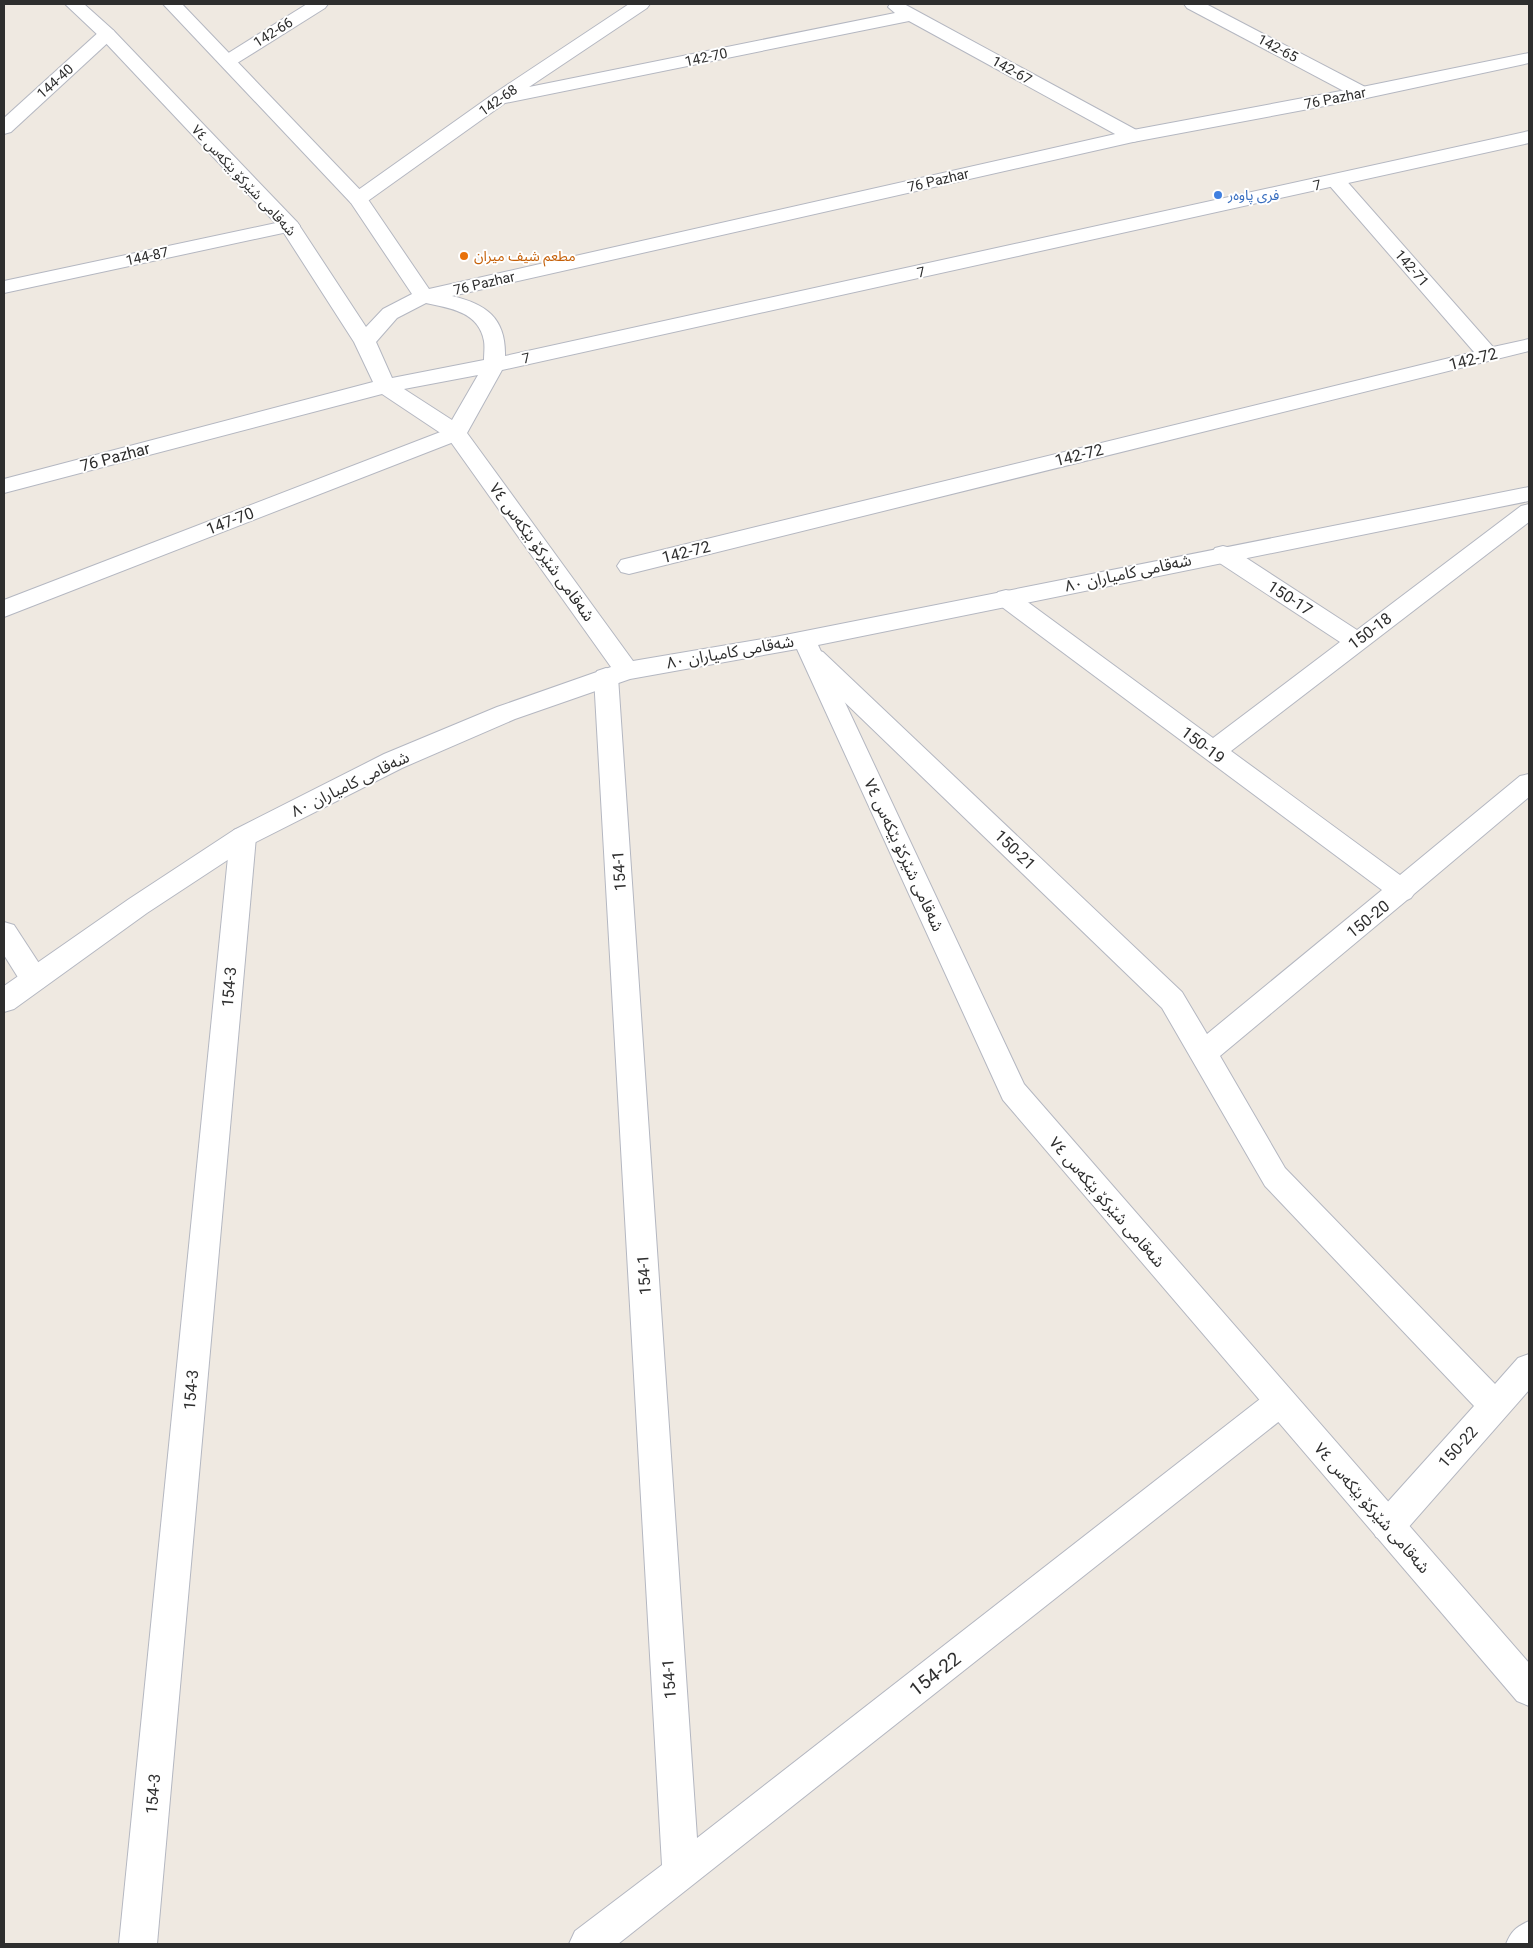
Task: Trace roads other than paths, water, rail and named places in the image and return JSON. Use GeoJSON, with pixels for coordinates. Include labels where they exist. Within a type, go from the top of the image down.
{"type":"FeatureCollection","features":[{"type":"Feature","properties":{"kind":"street","name":"شەقامی شێرکۆ بێکەس ٧٤"},"geometry":{"type":"LineString","coordinates":[[74,4],[107,34],[290,226],[365,342],[385,386],[456,433],[617,674]]}},
{"type":"Feature","properties":{"kind":"street"},"geometry":{"type":"LineString","coordinates":[[172,4],[358,200],[424,296],[464,305],[486,319],[496,341],[494,365],[456,433]]}},
{"type":"Feature","properties":{"kind":"street","name":"142-66"},"geometry":{"type":"LineString","coordinates":[[228,61],[319,4]]}},
{"type":"Feature","properties":{"kind":"street","name":"142-68"},"geometry":{"type":"LineString","coordinates":[[358,200],[499,99],[640,4]]}},
{"type":"Feature","properties":{"kind":"street","name":"142-67"},"geometry":{"type":"LineString","coordinates":[[892,4],[1133,136]]}},
{"type":"Feature","properties":{"kind":"street","name":"142-65"},"geometry":{"type":"LineString","coordinates":[[1193,4],[1362,93]]}},
{"type":"Feature","properties":{"kind":"street","name":"142-70"},"geometry":{"type":"LineString","coordinates":[[499,99],[912,15]]}},
{"type":"Feature","properties":{"kind":"street","name":"144-40"},"geometry":{"type":"LineString","coordinates":[[4,128],[107,34]]}},
{"type":"Feature","properties":{"kind":"street","name":"76 Pazhar"},"geometry":{"type":"LineString","coordinates":[[365,342],[380,320],[403,305],[424,296],[1133,136],[1362,93],[1529,58]]}},
{"type":"Feature","properties":{"kind":"street","name":"7"},"geometry":{"type":"LineString","coordinates":[[313,404],[385,386],[494,365],[1529,137]]}},
{"type":"Feature","properties":{"kind":"street","name":"142-71"},"geometry":{"type":"LineString","coordinates":[[1336,181],[1488,355]]}},
{"type":"Feature","properties":{"kind":"street","name":"144-87"},"geometry":{"type":"LineString","coordinates":[[4,286],[290,226]]}},
{"type":"Feature","properties":{"kind":"street","name":"142-72"},"geometry":{"type":"LineString","coordinates":[[630,566],[1529,345]]}},
{"type":"Feature","properties":{"kind":"street","name":"76 Pazhar"},"geometry":{"type":"LineString","coordinates":[[4,486],[313,404]]}},
{"type":"Feature","properties":{"kind":"street","name":"147-70"},"geometry":{"type":"LineString","coordinates":[[4,609],[456,433]]}},
{"type":"Feature","properties":{"kind":"street","name":"شەقامی کامیاران ٨٠"},"geometry":{"type":"LineString","coordinates":[[4,1001],[138,906],[243,836],[393,761],[506,713],[617,674],[808,648],[1006,598],[1529,494]]}},
{"type":"Feature","properties":{"kind":"street","name":"150-18"},"geometry":{"type":"LineString","coordinates":[[1213,752],[1356,641],[1529,511]]}},
{"type":"Feature","properties":{"kind":"street","name":"150-17"},"geometry":{"type":"LineString","coordinates":[[1223,554],[1356,641]]}},
{"type":"Feature","properties":{"kind":"street","name":"150-19"},"geometry":{"type":"LineString","coordinates":[[1006,598],[1402,891]]}},
{"type":"Feature","properties":{"kind":"street","name":"شەقامی شێرکۆ بێکەس ٧٤"},"geometry":{"type":"LineString","coordinates":[[808,648],[1012,1092],[1529,1689]]}},
{"type":"Feature","properties":{"kind":"street","name":"150-21"},"geometry":{"type":"LineString","coordinates":[[808,648],[1172,1000],[1275,1176],[1495,1406]]}},
{"type":"Feature","properties":{"kind":"street","name":"154-1"},"geometry":{"type":"LineString","coordinates":[[617,674],[682,1873]]}},
{"type":"Feature","properties":{"kind":"street","name":"150-20"},"geometry":{"type":"LineString","coordinates":[[1204,1053],[1402,891],[1529,783]]}},
{"type":"Feature","properties":{"kind":"street","name":"154-3"},"geometry":{"type":"LineString","coordinates":[[138,1944],[243,836]]}},
{"type":"Feature","properties":{"kind":"street"},"geometry":{"type":"LineString","coordinates":[[4,934],[34,979]]}},
{"type":"Feature","properties":{"kind":"street","name":"150-22"},"geometry":{"type":"LineString","coordinates":[[1388,1526],[1529,1368]]}},
{"type":"Feature","properties":{"kind":"street","name":"154-22"},"geometry":{"type":"LineString","coordinates":[[588,1944],[682,1873],[1280,1402]]}},
{"type":"Feature","properties":{"kind":"street"},"geometry":{"type":"LineString","coordinates":[[1525,1944],[1529,1940]]}},
{"type":"Feature","properties":{"kind":"place","name":"فری پاوەر"},"geometry":{"type":"Point","coordinates":[1218,195]}},
{"type":"Feature","properties":{"kind":"place","name":"مطعم شيف ميران"},"geometry":{"type":"Point","coordinates":[464,256]}}]}
